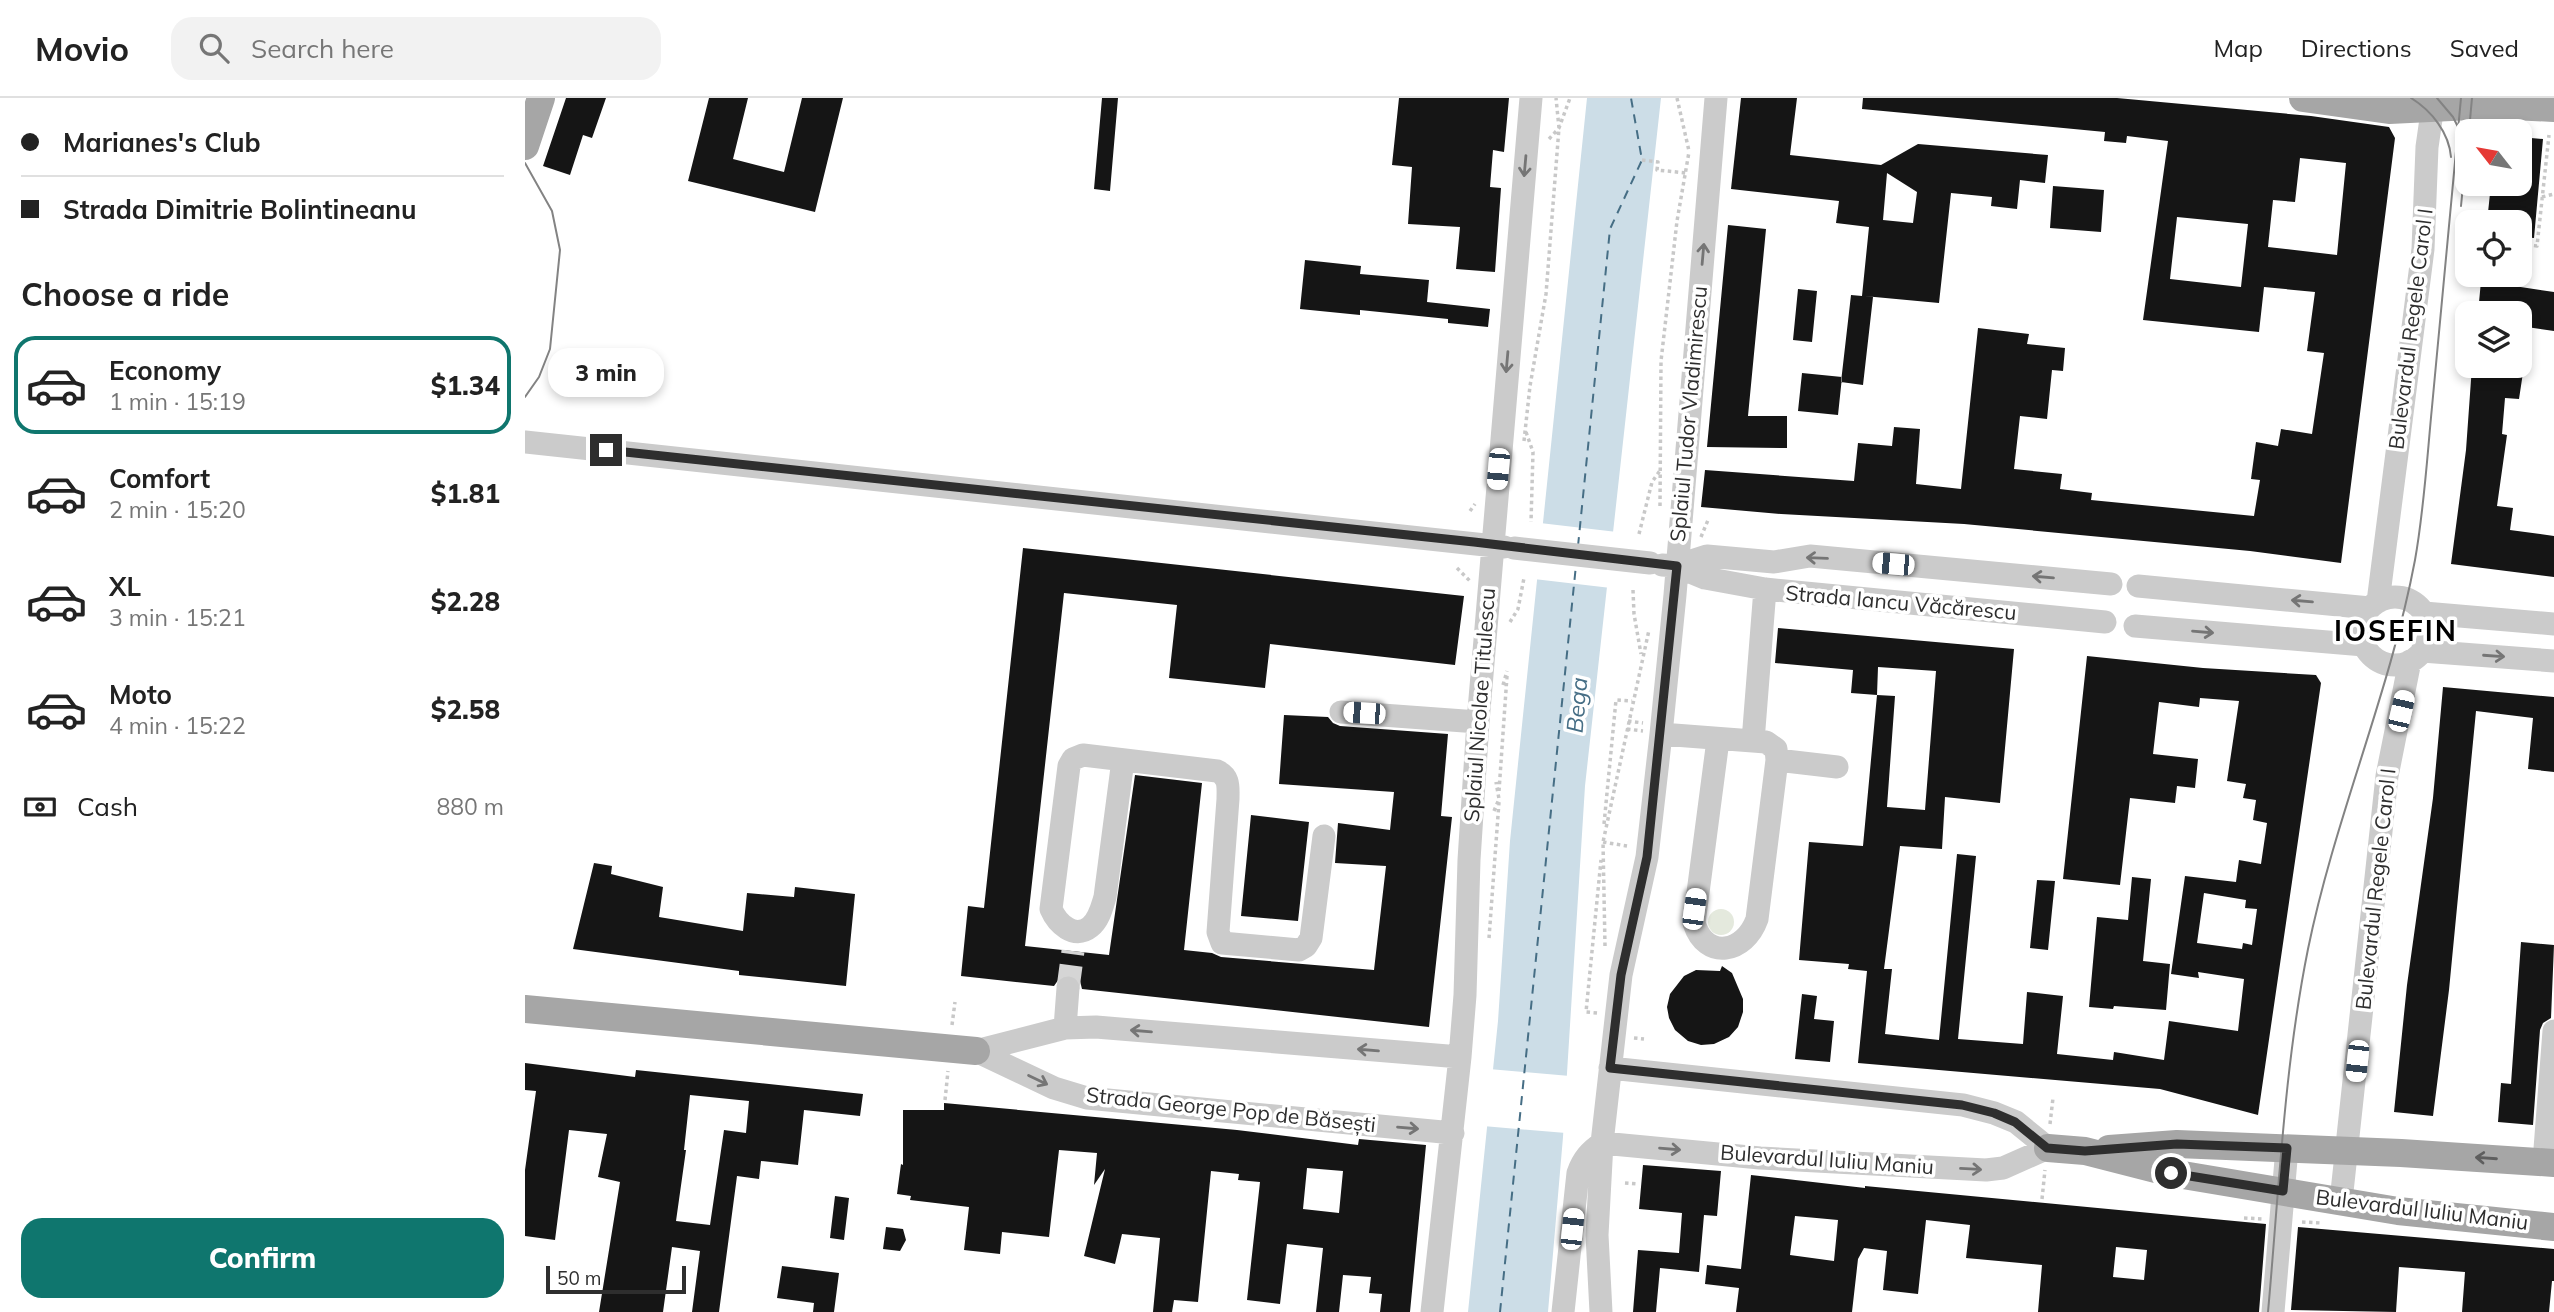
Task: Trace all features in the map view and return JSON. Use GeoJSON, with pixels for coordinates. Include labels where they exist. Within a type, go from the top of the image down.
{"type":"FeatureCollection","features":[{"type":"Feature","properties":{"kind":"main road"},"geometry":{"type":"LineString","coordinates":[[525,146],[541,98]]}},
{"type":"Feature","properties":{"kind":"main road"},"geometry":{"type":"LineString","coordinates":[[2303,98],[2389,110],[2433,103],[2492,105],[2552,122]]}},
{"type":"Feature","properties":{"kind":"main road","name":"Strada George Pop de Băsești"},"geometry":{"type":"LineString","coordinates":[[525,1009],[977,1051]]}},
{"type":"Feature","properties":{"kind":"main road","name":"Bulevardul Iuliu Maniu"},"geometry":{"type":"LineString","coordinates":[[2047,1148],[2085,1151],[2177,1144],[2549,1162]]}},
{"type":"Feature","properties":{"kind":"main road","name":"Bulevardul Iuliu Maniu"},"geometry":{"type":"LineString","coordinates":[[2085,1151],[2171,1173],[2283,1191],[2333,1212],[2398,1211],[2554,1227]]}},
{"type":"Feature","properties":{"kind":"street","name":"Splaiul Nicolae Titulescu"},"geometry":{"type":"LineString","coordinates":[[1432,1312],[1453,1133],[1465,995],[1469,860],[1478,722],[1503,546],[1531,98]]}},
{"type":"Feature","properties":{"kind":"street","name":"Splaiul Tudor Vladimirescu"},"geometry":{"type":"LineString","coordinates":[[1601,1312],[1597,1235],[1602,1143],[1621,975],[1647,857],[1650,729],[1677,566],[1716,98]]}},
{"type":"Feature","properties":{"kind":"street","name":"Bulevardul Regele Carol I"},"geometry":{"type":"LineString","coordinates":[[2374,605],[2423,250],[2427,147],[2433,103]]}},
{"type":"Feature","properties":{"kind":"street"},"geometry":{"type":"LineString","coordinates":[[525,442],[1677,566]]}},
{"type":"Feature","properties":{"kind":"street","name":"Strada Iancu Văcărescu"},"geometry":{"type":"LineString","coordinates":[[1677,566],[1707,556],[1774,562],[1810,556],[2111,584]]}},
{"type":"Feature","properties":{"kind":"street","name":"Strada Iancu Văcărescu"},"geometry":{"type":"LineString","coordinates":[[1677,566],[1705,578],[1765,589],[2105,622]]}},
{"type":"Feature","properties":{"kind":"street"},"geometry":{"type":"LineString","coordinates":[[2364,645],[2135,626],[2119,629],[2105,622],[2098,606],[2100,597],[2111,584],[2125,581],[2138,586],[2374,605],[2397,597],[2416,604],[2424,613],[2429,632],[2416,656]]}},
{"type":"Feature","properties":{"kind":"street"},"geometry":{"type":"LineString","coordinates":[[2135,626],[2146,611],[2146,602],[2138,586]]}},
{"type":"Feature","properties":{"kind":"street"},"geometry":{"type":"LineString","coordinates":[[1753,741],[1765,589]]}},
{"type":"Feature","properties":{"kind":"street"},"geometry":{"type":"LineString","coordinates":[[2374,605],[2361,625],[2364,645],[2382,662],[2401,664],[2416,656],[2554,661]]}},
{"type":"Feature","properties":{"kind":"street"},"geometry":{"type":"LineString","coordinates":[[2424,613],[2554,624]]}},
{"type":"Feature","properties":{"kind":"street","name":"Bulevardul Regele Carol I"},"geometry":{"type":"LineString","coordinates":[[2333,1212],[2347,1151],[2387,776],[2416,656]]}},
{"type":"Feature","properties":{"kind":"street"},"geometry":{"type":"LineString","coordinates":[[1341,712],[1478,722]]}},
{"type":"Feature","properties":{"kind":"street"},"geometry":{"type":"LineString","coordinates":[[1650,729],[1718,740],[1753,741],[1774,746],[1777,760],[1757,919],[1751,932],[1741,943],[1730,948],[1717,948],[1700,936],[1693,923],[1718,740]]}},
{"type":"Feature","properties":{"kind":"street"},"geometry":{"type":"LineString","coordinates":[[1123,760],[1105,897],[1092,926],[1075,941],[1069,929],[1055,920],[1051,909],[1069,766],[1073,759],[1083,755],[1217,771],[1224,774],[1228,780],[1218,932],[1222,943],[1299,950],[1306,946],[1311,938],[1324,836]]}},
{"type":"Feature","properties":{"kind":"street"},"geometry":{"type":"LineString","coordinates":[[1777,760],[1837,766]]}},
{"type":"Feature","properties":{"kind":"street"},"geometry":{"type":"LineString","coordinates":[[1065,1028],[1068,988]]}},
{"type":"Feature","properties":{"kind":"street","name":"Strada George Pop de Băsești"},"geometry":{"type":"LineString","coordinates":[[977,1051],[1065,1028],[1095,1027],[1460,1057]]}},
{"type":"Feature","properties":{"kind":"street"},"geometry":{"type":"LineString","coordinates":[[2549,1162],[2554,1031]]}},
{"type":"Feature","properties":{"kind":"street","name":"Strada George Pop de Băsești"},"geometry":{"type":"LineString","coordinates":[[977,1051],[1054,1088],[1087,1098],[1453,1133]]}},
{"type":"Feature","properties":{"kind":"street"},"geometry":{"type":"LineString","coordinates":[[1610,1068],[1962,1105],[1994,1113],[2015,1122],[2047,1148]]}},
{"type":"Feature","properties":{"kind":"street"},"geometry":{"type":"LineString","coordinates":[[1563,1312],[1578,1173],[1582,1161],[1591,1150],[1602,1143]]}},
{"type":"Feature","properties":{"kind":"street","name":"Bulevardul Iuliu Maniu"},"geometry":{"type":"LineString","coordinates":[[1602,1143],[1760,1157],[1986,1170],[2003,1168],[2047,1148]]}},
{"type":"Feature","properties":{"kind":"street"},"geometry":{"type":"LineString","coordinates":[[2273,1312],[2287,1148]]}},
{"type":"Feature","properties":{"kind":"path"},"geometry":{"type":"LineString","coordinates":[[1524,443],[1546,294],[1559,128],[1556,98]]}},
{"type":"Feature","properties":{"kind":"path"},"geometry":{"type":"LineString","coordinates":[[1559,128],[1570,98]]}},
{"type":"Feature","properties":{"kind":"path"},"geometry":{"type":"LineString","coordinates":[[1639,534],[1652,482],[1662,467],[1661,361],[1677,222],[1689,150],[1677,98]]}},
{"type":"Feature","properties":{"kind":"path"},"geometry":{"type":"LineString","coordinates":[[2532,245],[2537,246],[2552,122]]}},
{"type":"Feature","properties":{"kind":"path"},"geometry":{"type":"LineString","coordinates":[[1641,160],[1658,162],[1657,170],[1693,174]]}},
{"type":"Feature","properties":{"kind":"path"},"geometry":{"type":"LineString","coordinates":[[2542,197],[2554,194]]}},
{"type":"Feature","properties":{"kind":"path"},"geometry":{"type":"LineString","coordinates":[[1525,430],[1533,452],[1531,522]]}},
{"type":"Feature","properties":{"kind":"path"},"geometry":{"type":"LineString","coordinates":[[1470,511],[1475,502]]}},
{"type":"Feature","properties":{"kind":"path"},"geometry":{"type":"LineString","coordinates":[[1702,534],[1708,520]]}},
{"type":"Feature","properties":{"kind":"path","name":"Splaiul Nicolae Titulescu"},"geometry":{"type":"LineString","coordinates":[[1457,568],[1467,576]]}},
{"type":"Feature","properties":{"kind":"path"},"geometry":{"type":"LineString","coordinates":[[1510,622],[1518,609],[1524,578]]}},
{"type":"Feature","properties":{"kind":"path"},"geometry":{"type":"LineString","coordinates":[[1605,948],[1603,842],[1642,658],[1634,614],[1633,590]]}},
{"type":"Feature","properties":{"kind":"path"},"geometry":{"type":"LineString","coordinates":[[1488,950],[1507,671]]}},
{"type":"Feature","properties":{"kind":"path"},"geometry":{"type":"LineString","coordinates":[[1586,1013],[1616,700],[1633,701]]}},
{"type":"Feature","properties":{"kind":"path"},"geometry":{"type":"LineString","coordinates":[[1628,721],[1650,729]]}},
{"type":"Feature","properties":{"kind":"path"},"geometry":{"type":"LineString","coordinates":[[1627,729],[1650,729]]}},
{"type":"Feature","properties":{"kind":"path"},"geometry":{"type":"LineString","coordinates":[[1603,842],[1633,846]]}},
{"type":"Feature","properties":{"kind":"path"},"geometry":{"type":"LineString","coordinates":[[1634,1038],[1644,1039]]}},
{"type":"Feature","properties":{"kind":"path"},"geometry":{"type":"LineString","coordinates":[[1625,1183],[1638,1184]]}},
{"type":"Feature","properties":{"kind":"path"},"geometry":{"type":"LineString","coordinates":[[2244,1218],[2281,1220],[2333,1212]]}},
{"type":"Feature","properties":{"kind":"shaded area"},"geometry":{"type":"Polygon","coordinates":[[[1721,909],[1730,913],[1734,922],[1730,931],[1721,935],[1712,931],[1708,922],[1712,913],[1721,909]]]}},
{"type":"Feature","properties":{"kind":"water","name":"Bega"},"geometry":{"type":"Polygon","coordinates":[[[1587,98],[1661,98],[1585,786],[1563,1137],[1548,1312],[1468,1312],[1498,1021],[1510,841],[1587,98]]]}},
{"type":"Feature","properties":{"kind":"pier"},"geometry":{"type":"Polygon","coordinates":[[[1540,523],[1617,532],[1611,588],[1534,579],[1540,523]]]}},
{"type":"Feature","properties":{"kind":"pier"},"geometry":{"type":"Polygon","coordinates":[[[1489,1069],[1570,1076],[1566,1133],[1483,1126],[1489,1069]]]}},
{"type":"Feature","properties":{"kind":"building"},"geometry":{"type":"Polygon","coordinates":[[[566,98],[606,98],[592,138],[583,135],[570,175],[543,166],[566,98]]]}},
{"type":"Feature","properties":{"kind":"building"},"geometry":{"type":"Polygon","coordinates":[[[709,98],[748,98],[733,159],[784,172],[802,98],[843,98],[815,212],[688,181],[709,98]]]}},
{"type":"Feature","properties":{"kind":"building"},"geometry":{"type":"Polygon","coordinates":[[[1102,98],[1118,98],[1110,191],[1094,189],[1102,98]]]}},
{"type":"Feature","properties":{"kind":"building"},"geometry":{"type":"Polygon","coordinates":[[[1399,98],[1509,98],[1504,152],[1493,150],[1490,187],[1501,188],[1495,272],[1456,269],[1460,227],[1408,224],[1412,167],[1392,165],[1399,98]]]}},
{"type":"Feature","properties":{"kind":"building"},"geometry":{"type":"Polygon","coordinates":[[[1741,98],[1797,98],[1790,155],[1881,165],[1918,144],[2048,155],[2045,183],[2020,180],[2017,209],[1991,206],[1992,197],[1951,193],[1939,303],[1864,296],[1873,297],[1863,385],[1841,382],[1851,295],[1862,296],[1869,227],[1836,223],[1839,201],[1731,189],[1741,98]],[[1887,173],[1883,220],[1913,223],[1917,192],[1887,173]]]}},
{"type":"Feature","properties":{"kind":"building"},"geometry":{"type":"Polygon","coordinates":[[[1863,98],[2117,98],[2311,116],[2389,127],[2395,138],[2341,563],[2250,551],[1964,524],[1701,507],[1705,470],[1854,481],[1858,443],[1892,446],[1894,427],[1920,429],[1916,484],[1961,489],[1978,328],[2029,334],[2027,344],[2065,348],[2063,371],[2052,370],[2047,419],[2020,416],[2014,469],[2062,474],[2060,489],[2092,493],[2091,500],[2254,516],[2260,480],[2251,479],[2256,442],[2278,446],[2281,429],[2312,434],[2324,353],[2307,351],[2315,292],[2264,287],[2259,332],[2143,320],[2168,141],[2127,136],[2126,143],[2104,141],[2105,132],[1862,109],[1863,98]],[[2300,158],[2295,202],[2273,200],[2268,247],[2337,255],[2346,163],[2300,158]],[[2177,217],[2170,279],[2241,287],[2248,224],[2177,217]]]}},
{"type":"Feature","properties":{"kind":"building"},"geometry":{"type":"Polygon","coordinates":[[[2532,138],[2543,139],[2534,238],[2532,210],[2488,210],[2490,196],[2532,196],[2532,138]]]}},
{"type":"Feature","properties":{"kind":"building"},"geometry":{"type":"Polygon","coordinates":[[[2053,186],[2104,190],[2101,232],[2050,228],[2053,186]]]}},
{"type":"Feature","properties":{"kind":"building"},"geometry":{"type":"Polygon","coordinates":[[[1728,225],[1766,229],[1748,416],[1787,416],[1787,448],[1707,447],[1728,225]]]}},
{"type":"Feature","properties":{"kind":"building"},"geometry":{"type":"Polygon","coordinates":[[[1305,260],[1361,266],[1360,274],[1429,280],[1427,302],[1490,309],[1488,327],[1448,323],[1448,319],[1360,310],[1360,315],[1300,309],[1305,260]]]}},
{"type":"Feature","properties":{"kind":"building"},"geometry":{"type":"Polygon","coordinates":[[[2480,287],[2521,287],[2554,292],[2554,331],[2532,328],[2532,301],[2479,301],[2480,287]]]}},
{"type":"Feature","properties":{"kind":"building"},"geometry":{"type":"Polygon","coordinates":[[[1798,289],[1817,291],[1812,342],[1793,340],[1798,289]]]}},
{"type":"Feature","properties":{"kind":"building"},"geometry":{"type":"Polygon","coordinates":[[[1802,373],[1842,377],[1838,415],[1798,411],[1802,373]]]}},
{"type":"Feature","properties":{"kind":"building"},"geometry":{"type":"Polygon","coordinates":[[[2471,378],[2522,378],[2519,399],[2505,398],[2502,434],[2507,435],[2497,506],[2513,508],[2510,530],[2554,536],[2554,577],[2451,564],[2466,450],[2471,378]]]}},
{"type":"Feature","properties":{"kind":"building"},"geometry":{"type":"Polygon","coordinates":[[[1023,548],[1464,596],[1455,665],[1270,644],[1265,688],[1169,678],[1177,605],[1064,593],[1025,946],[1109,955],[1135,775],[1202,783],[1184,950],[1212,953],[1221,957],[1374,970],[1386,866],[1335,863],[1338,823],[1390,830],[1394,792],[1279,784],[1284,715],[1328,717],[1340,726],[1448,734],[1441,816],[1452,817],[1429,1027],[1082,989],[1080,981],[1070,974],[1061,976],[1054,986],[961,976],[968,906],[984,908],[1023,548]]]}},
{"type":"Feature","properties":{"kind":"building"},"geometry":{"type":"Polygon","coordinates":[[[1778,628],[2014,649],[2000,803],[1945,797],[1942,849],[1900,846],[1884,969],[1892,969],[1885,1034],[1939,1040],[1957,854],[1976,856],[1958,1039],[2023,1044],[2027,992],[2063,996],[2057,1054],[2113,1060],[2114,1052],[2164,1060],[2169,1021],[2238,1031],[2244,979],[2198,972],[2199,978],[2171,974],[2185,876],[2236,882],[2239,860],[2261,864],[2267,823],[2253,820],[2256,800],[2243,798],[2246,784],[2227,781],[2239,701],[2200,698],[2199,707],[2159,702],[2153,754],[2198,759],[2195,788],[2177,786],[2175,803],[2130,798],[2120,885],[2063,879],[2087,656],[2203,668],[2316,675],[2321,683],[2258,1115],[2160,1089],[1858,1063],[1867,971],[1848,969],[1849,964],[1799,960],[1809,842],[1863,846],[1877,695],[1851,693],[1853,670],[1775,663],[1778,628]],[[1878,667],[1877,695],[1895,696],[1887,807],[1925,810],[1936,671],[1878,667]],[[2204,893],[2197,943],[2242,949],[2243,943],[2252,945],[2257,909],[2245,908],[2246,900],[2204,893]]]}},
{"type":"Feature","properties":{"kind":"building"},"geometry":{"type":"Polygon","coordinates":[[[2443,687],[2554,697],[2554,772],[2528,769],[2533,718],[2476,711],[2449,990],[2433,1116],[2394,1112],[2407,985],[2433,798],[2443,687]]]}},
{"type":"Feature","properties":{"kind":"building"},"geometry":{"type":"Polygon","coordinates":[[[1251,815],[1309,822],[1298,921],[1241,916],[1251,815]]]}},
{"type":"Feature","properties":{"kind":"building"},"geometry":{"type":"Polygon","coordinates":[[[594,863],[612,866],[611,874],[663,887],[659,917],[743,931],[747,893],[794,897],[795,887],[855,894],[846,986],[739,975],[739,971],[573,949],[594,863]]]}},
{"type":"Feature","properties":{"kind":"building"},"geometry":{"type":"Polygon","coordinates":[[[2132,877],[2151,879],[2143,961],[2170,964],[2166,1010],[2089,1007],[2097,917],[2128,920],[2132,877]]]}},
{"type":"Feature","properties":{"kind":"building"},"geometry":{"type":"Polygon","coordinates":[[[2037,880],[2055,881],[2048,950],[2030,948],[2037,880]]]}},
{"type":"Feature","properties":{"kind":"building"},"geometry":{"type":"Polygon","coordinates":[[[2521,942],[2554,945],[2551,1018],[2543,1023],[2540,1030],[2533,1125],[2498,1122],[2501,1083],[2511,1084],[2521,942]]]}},
{"type":"Feature","properties":{"kind":"building"},"geometry":{"type":"Polygon","coordinates":[[[1722,966],[1732,973],[1743,999],[1743,1012],[1738,1027],[1729,1037],[1714,1044],[1701,1045],[1688,1041],[1675,1030],[1669,1018],[1667,1007],[1670,994],[1684,976],[1696,970],[1720,971],[1722,966]]]}},
{"type":"Feature","properties":{"kind":"building"},"geometry":{"type":"Polygon","coordinates":[[[1802,994],[1817,996],[1814,1019],[1834,1021],[1830,1062],[1795,1059],[1802,994]]]}},
{"type":"Feature","properties":{"kind":"building"},"geometry":{"type":"Polygon","coordinates":[[[525,1063],[635,1077],[636,1070],[863,1094],[860,1116],[804,1110],[798,1165],[761,1161],[759,1179],[737,1176],[719,1312],[692,1312],[700,1251],[672,1247],[663,1312],[599,1312],[620,1182],[598,1177],[607,1134],[569,1130],[555,1240],[525,1236],[525,1170],[536,1091],[525,1090],[525,1063]],[[690,1095],[676,1221],[710,1225],[724,1130],[746,1133],[749,1101],[690,1095]]]}},
{"type":"Feature","properties":{"kind":"building"},"geometry":{"type":"Polygon","coordinates":[[[944,1103],[1237,1130],[1358,1145],[1359,1139],[1426,1145],[1410,1312],[1380,1312],[1382,1294],[1369,1293],[1371,1277],[1343,1275],[1339,1312],[1316,1312],[1323,1248],[1287,1244],[1280,1304],[1247,1300],[1260,1182],[1238,1180],[1239,1174],[1211,1171],[1198,1302],[1174,1300],[1172,1312],[1153,1312],[1160,1238],[1122,1234],[1115,1264],[1084,1256],[1105,1169],[1094,1185],[1097,1153],[1059,1150],[1049,1237],[1002,1232],[1000,1254],[964,1250],[969,1207],[910,1200],[911,1196],[897,1194],[901,1164],[903,1165],[903,1110],[944,1110],[944,1103]],[[1307,1168],[1303,1209],[1339,1213],[1343,1171],[1307,1168]]]}},
{"type":"Feature","properties":{"kind":"building"},"geometry":{"type":"Polygon","coordinates":[[[1643,1165],[1721,1171],[1717,1216],[1704,1215],[1699,1272],[1660,1268],[1656,1312],[1633,1312],[1638,1250],[1679,1253],[1682,1213],[1639,1209],[1643,1165]]]}},
{"type":"Feature","properties":{"kind":"building"},"geometry":{"type":"Polygon","coordinates":[[[1751,1175],[1865,1188],[2266,1224],[2259,1312],[2038,1312],[2042,1265],[1966,1258],[1970,1225],[1926,1220],[1918,1294],[1883,1290],[1887,1251],[1864,1248],[1858,1259],[1852,1312],[1736,1312],[1739,1288],[1705,1284],[1707,1265],[1741,1269],[1751,1175]],[[1795,1216],[1790,1255],[1834,1261],[1838,1220],[1795,1216]],[[2116,1247],[2113,1277],[2144,1280],[2147,1250],[2116,1247]]]}},
{"type":"Feature","properties":{"kind":"building"},"geometry":{"type":"Polygon","coordinates":[[[835,1196],[849,1198],[844,1240],[830,1238],[835,1196]]]}},
{"type":"Feature","properties":{"kind":"building"},"geometry":{"type":"Polygon","coordinates":[[[886,1227],[903,1229],[906,1240],[900,1251],[883,1249],[886,1227]]]}},
{"type":"Feature","properties":{"kind":"building"},"geometry":{"type":"Polygon","coordinates":[[[2298,1227],[2554,1249],[2554,1281],[2549,1312],[2462,1312],[2465,1272],[2399,1267],[2396,1312],[2291,1310],[2298,1227]]]}},
{"type":"Feature","properties":{"kind":"building"},"geometry":{"type":"Polygon","coordinates":[[[782,1266],[839,1273],[834,1312],[813,1312],[814,1303],[777,1298],[782,1266]]]}},
{"type":"Feature","properties":{"kind":"ferry route"},"geometry":{"type":"LineString","coordinates":[[1578,546],[1610,229],[1642,160],[1631,98]]}},
{"type":"Feature","properties":{"kind":"ferry route"},"geometry":{"type":"LineString","coordinates":[[1500,1312],[1576,565]]}},
{"type":"Feature","properties":{"kind":"tunnel"},"geometry":{"type":"LineString","coordinates":[[1068,988],[1073,951]]}},
{"type":"Feature","properties":{"kind":"tram line"},"geometry":{"type":"LineString","coordinates":[[2411,98],[2426,109],[2438,123],[2447,139],[2451,157]]}},
{"type":"Feature","properties":{"kind":"tram line"},"geometry":{"type":"LineString","coordinates":[[2437,98],[2455,121]]}},
{"type":"Feature","properties":{"kind":"tram line"},"geometry":{"type":"LineString","coordinates":[[2268,1312],[2288,1084],[2308,949],[2333,851],[2392,658],[2415,560],[2425,484],[2461,98]]}},
{"type":"Feature","properties":{"kind":"tram line"},"geometry":{"type":"LineString","coordinates":[[2470,119],[2472,98]]}},
{"type":"Feature","properties":{"kind":"tram line"},"geometry":{"type":"LineString","coordinates":[[525,163],[552,211],[560,250],[550,349],[539,377],[525,397]]}},
{"type":"Feature","properties":{"kind":"tram line"},"geometry":{"type":"LineString","coordinates":[[2461,206],[2462,196]]}},
{"type":"Feature","properties":{"kind":"district","name":"IOSEFIN"},"geometry":{"type":"Point","coordinates":[2396,631]}},
{"type":"Feature","properties":{"kind":"route"},"geometry":{"type":"LineString","coordinates":[[606,450],[1677,566],[1647,857],[1621,975],[1610,1068],[1962,1105],[1994,1113],[2015,1122],[2047,1148],[2085,1151],[2177,1144],[2287,1148],[2283,1191],[2171,1173]]}}]}
